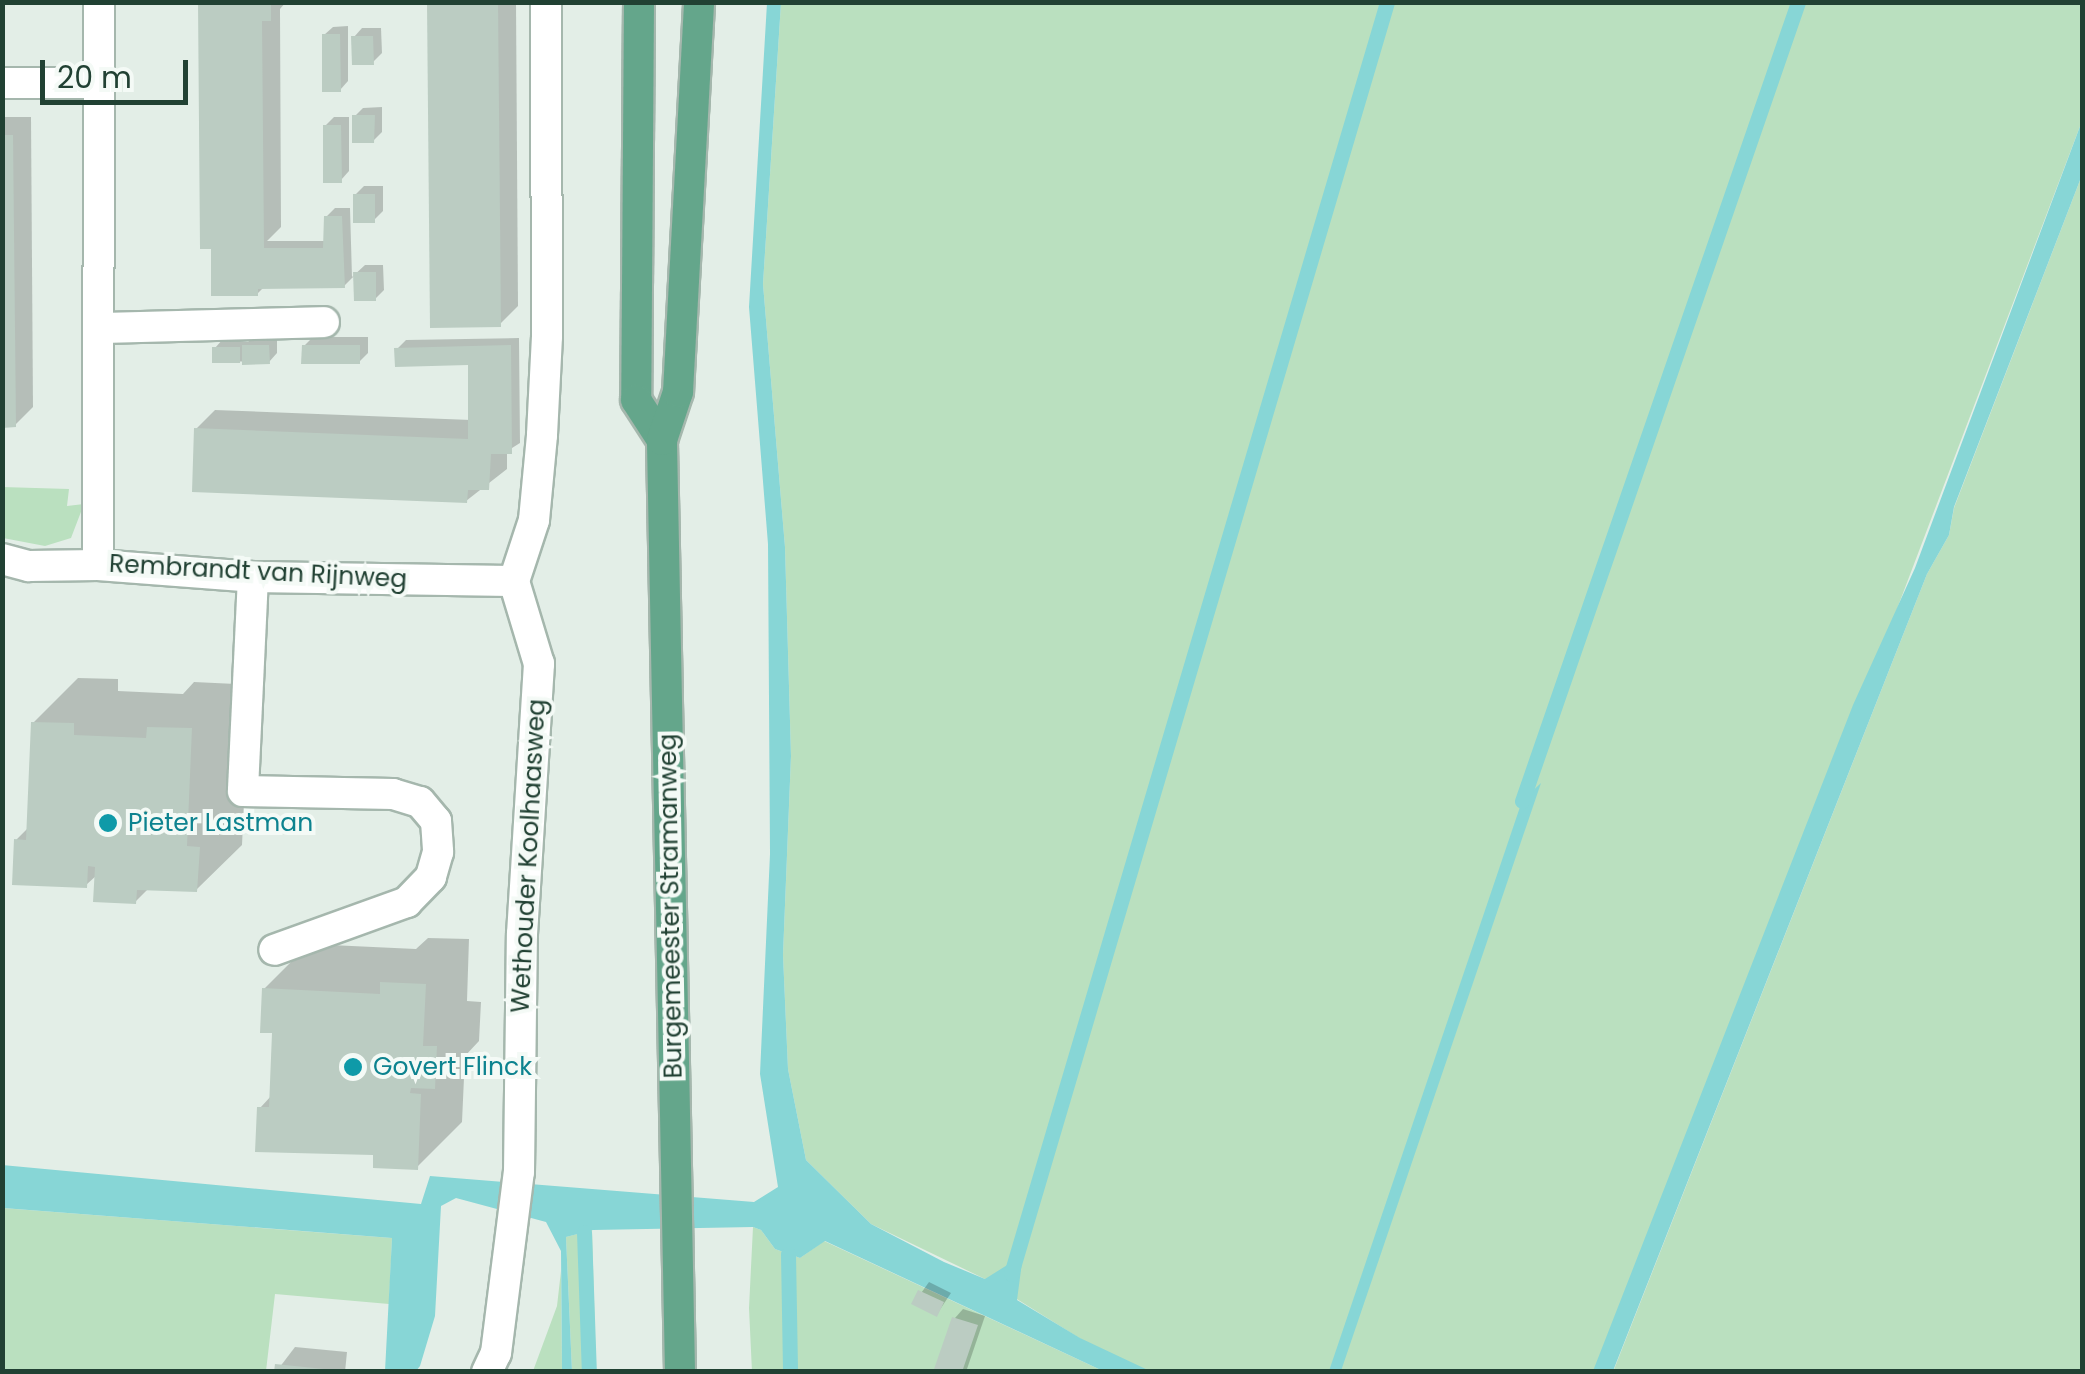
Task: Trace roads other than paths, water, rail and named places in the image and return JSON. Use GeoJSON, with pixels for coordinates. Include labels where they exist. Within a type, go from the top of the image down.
{"type":"FeatureCollection","features":[{"type":"Feature","properties":{"kind":"main road"},"geometry":{"type":"LineString","coordinates":[[639,2],[636,400],[662,440]]}},
{"type":"Feature","properties":{"kind":"main road","name":"Burgemeester Stramanweg"},"geometry":{"type":"LineString","coordinates":[[680,1372],[662,440],[678,392],[699,2]]}},
{"type":"Feature","properties":{"kind":"street"},"geometry":{"type":"LineString","coordinates":[[98,565],[99,2]]}},
{"type":"Feature","properties":{"kind":"street"},"geometry":{"type":"LineString","coordinates":[[514,581],[534,520],[543,416],[547,338],[546,2]]}},
{"type":"Feature","properties":{"kind":"street"},"geometry":{"type":"LineString","coordinates":[[2,82],[100,83]]}},
{"type":"Feature","properties":{"kind":"street"},"geometry":{"type":"LineString","coordinates":[[99,328],[324,322]]}},
{"type":"Feature","properties":{"kind":"street","name":"Rembrandt van Rijnweg"},"geometry":{"type":"LineString","coordinates":[[2,559],[29,566],[98,565],[253,578],[514,581]]}},
{"type":"Feature","properties":{"kind":"street"},"geometry":{"type":"LineString","coordinates":[[253,578],[243,791],[393,794],[420,802],[436,821],[438,852],[431,877],[407,902],[274,950]]}},
{"type":"Feature","properties":{"kind":"street","name":"Wethouder Koolhaasweg"},"geometry":{"type":"LineString","coordinates":[[487,1372],[496,1352],[519,1172],[522,934],[538,664],[514,581]]}},
{"type":"Feature","properties":{"kind":"water"},"geometry":{"type":"Polygon","coordinates":[[[767,3],[781,3],[763,284],[785,547],[791,756],[783,955],[788,1069],[806,1160],[871,1224],[944,1262],[985,1279],[1023,1255],[1017,1300],[1080,1338],[1150,1371],[1103,1371],[825,1241],[800,1258],[775,1249],[761,1230],[753,1227],[593,1230],[566,1237],[572,1371],[562,1371],[561,1251],[546,1222],[456,1198],[441,1206],[435,1316],[420,1366],[416,1371],[385,1371],[392,1238],[3,1208],[2,1165],[421,1204],[430,1176],[754,1202],[778,1187],[760,1074],[770,854],[768,544],[749,307],[767,3]]]}},
{"type":"Feature","properties":{"kind":"water"},"geometry":{"type":"Polygon","coordinates":[[[2082,121],[2082,175],[1954,507],[1949,535],[1927,574],[1613,1371],[1593,1371],[1853,705],[1915,568],[2082,121]]]}},
{"type":"Feature","properties":{"kind":"water"},"geometry":{"type":"Polygon","coordinates":[[[1541,783],[1341,1371],[1329,1371],[1522,801],[1541,783]]]}},
{"type":"Feature","properties":{"kind":"waterway"},"geometry":{"type":"LineString","coordinates":[[1011,1274],[1387,2]]}},
{"type":"Feature","properties":{"kind":"waterway"},"geometry":{"type":"LineString","coordinates":[[1522,801],[1798,2]]}},
{"type":"Feature","properties":{"kind":"waterway"},"geometry":{"type":"LineString","coordinates":[[584,1232],[589,1372]]}},
{"type":"Feature","properties":{"kind":"waterway"},"geometry":{"type":"LineString","coordinates":[[788,1254],[790,1372]]}},
{"type":"Feature","properties":{"kind":"place","name":"Pieter Lastman"},"geometry":{"type":"Point","coordinates":[108,823]}},
{"type":"Feature","properties":{"kind":"place","name":"Govert Flinck"},"geometry":{"type":"Point","coordinates":[353,1067]}}]}
